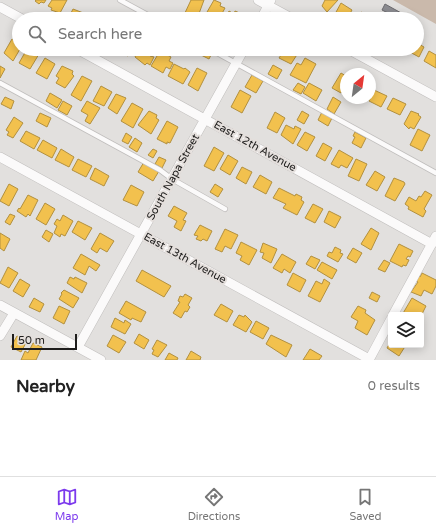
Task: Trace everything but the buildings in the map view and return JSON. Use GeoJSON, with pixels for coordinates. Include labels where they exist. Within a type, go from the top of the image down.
{"type":"FeatureCollection","features":[{"type":"Feature","properties":{"kind":"street"},"geometry":{"type":"LineString","coordinates":[[258,0],[270,3],[283,12]]}},
{"type":"Feature","properties":{"kind":"street"},"geometry":{"type":"LineString","coordinates":[[265,12],[270,3]]}},
{"type":"Feature","properties":{"kind":"street"},"geometry":{"type":"LineString","coordinates":[[0,7],[12,14]]}},
{"type":"Feature","properties":{"kind":"street","name":"East 12th Avenue"},"geometry":{"type":"LineString","coordinates":[[90,56],[434,240]]}},
{"type":"Feature","properties":{"kind":"street","name":"South Napa Street"},"geometry":{"type":"LineString","coordinates":[[78,347],[240,56]]}},
{"type":"Feature","properties":{"kind":"street"},"geometry":{"type":"LineString","coordinates":[[361,56],[436,98]]}},
{"type":"Feature","properties":{"kind":"street","name":"East 13th Avenue"},"geometry":{"type":"LineString","coordinates":[[0,157],[369,359]]}},
{"type":"Feature","properties":{"kind":"street"},"geometry":{"type":"LineString","coordinates":[[395,312],[434,240]]}},
{"type":"Feature","properties":{"kind":"street"},"geometry":{"type":"LineString","coordinates":[[0,305],[101,360]]}},
{"type":"Feature","properties":{"kind":"street"},"geometry":{"type":"LineString","coordinates":[[0,336],[14,313]]}},
{"type":"Feature","properties":{"kind":"street"},"geometry":{"type":"LineString","coordinates":[[369,359],[388,324]]}},
{"type":"Feature","properties":{"kind":"lane"},"geometry":{"type":"LineString","coordinates":[[120,0],[142,12]]}},
{"type":"Feature","properties":{"kind":"lane"},"geometry":{"type":"LineString","coordinates":[[223,56],[436,173]]}},
{"type":"Feature","properties":{"kind":"lane"},"geometry":{"type":"LineString","coordinates":[[0,83],[160,170],[172,179],[225,209]]}},
{"type":"Feature","properties":{"kind":"shaded area"},"geometry":{"type":"Polygon","coordinates":[[[393,0],[436,0],[436,24],[424,17],[424,12],[414,12],[393,0]]]}}]}
